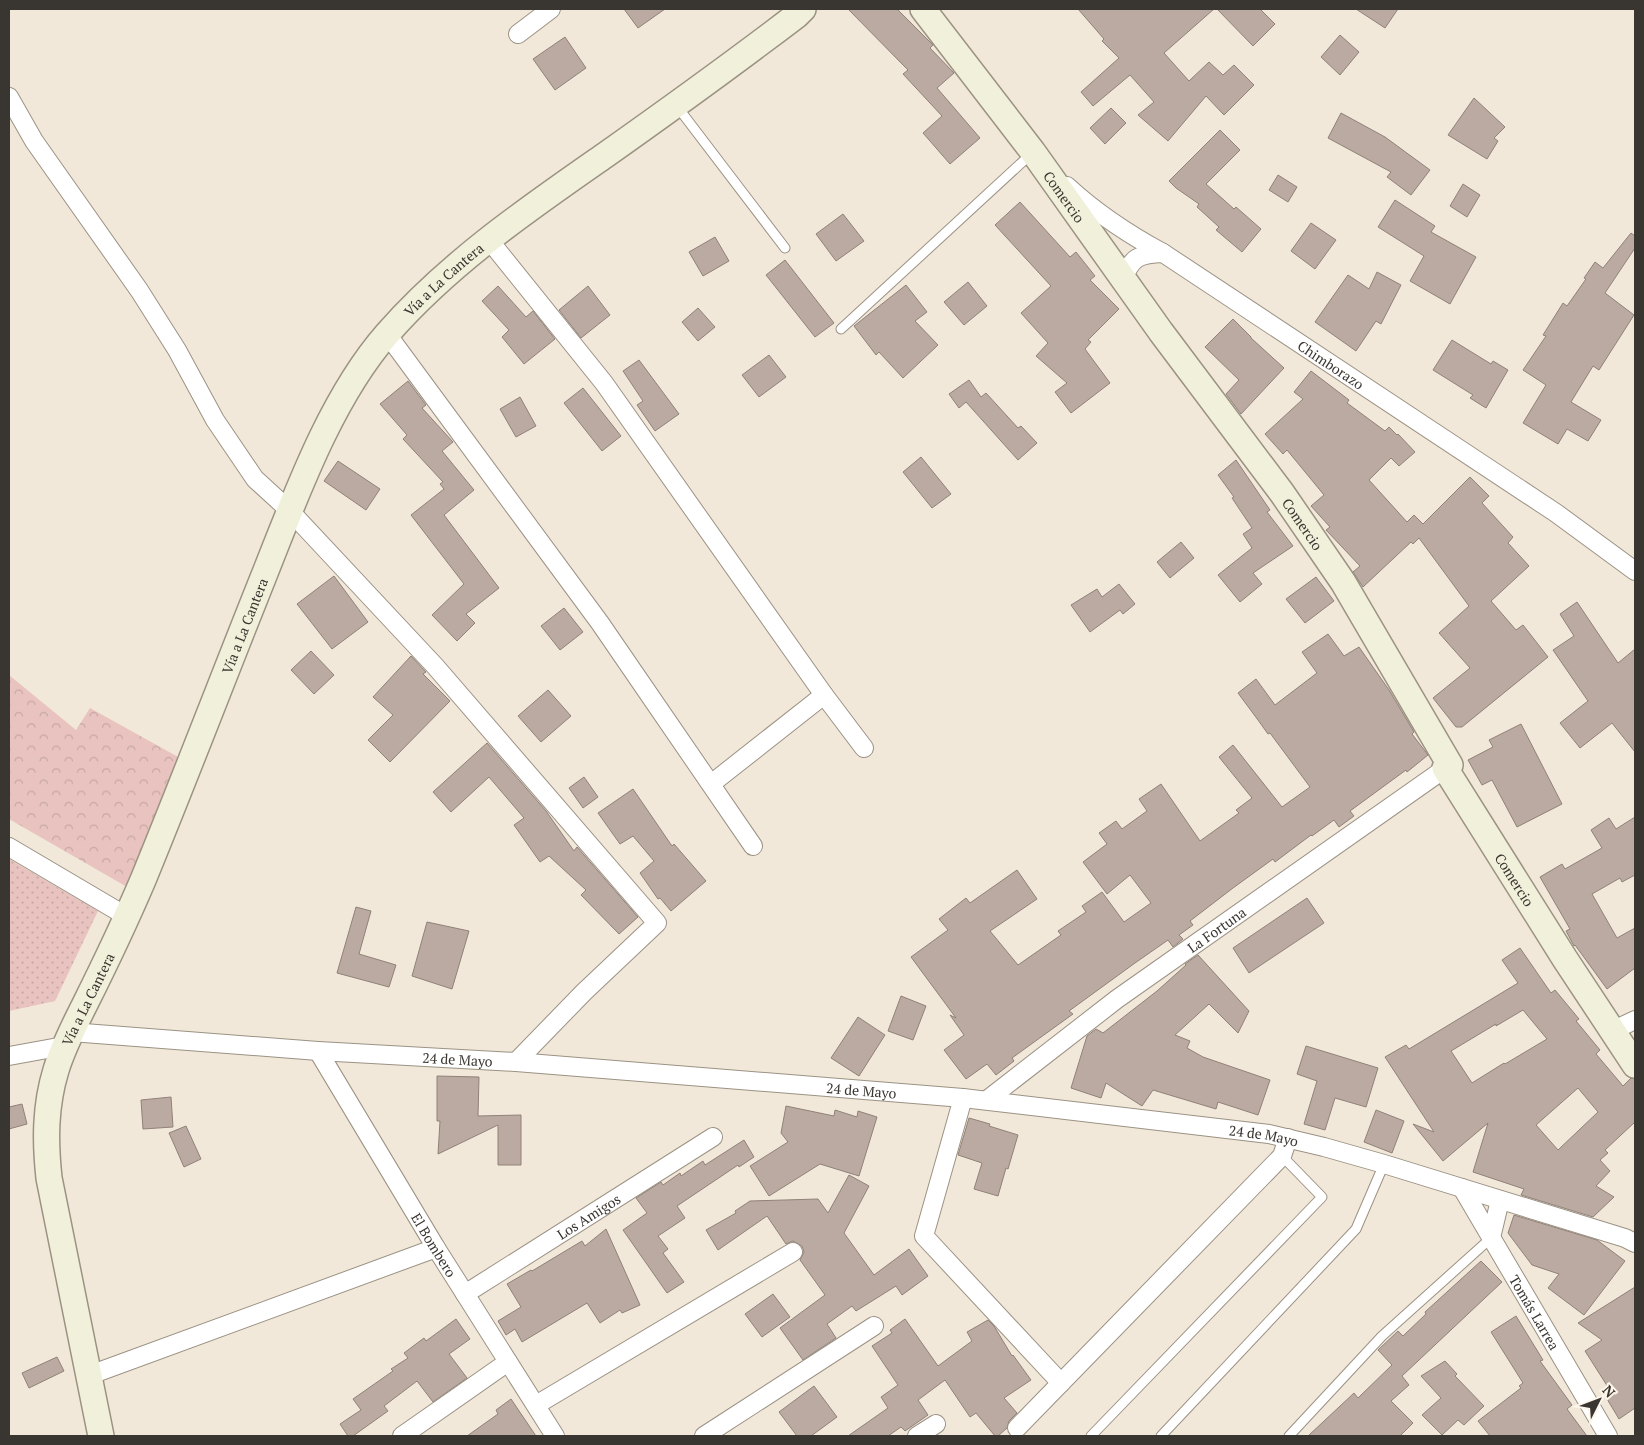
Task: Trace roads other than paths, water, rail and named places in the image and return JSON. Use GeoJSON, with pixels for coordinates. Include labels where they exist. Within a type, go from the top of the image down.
{"type":"FeatureCollection","features":[{"type":"Feature","properties":{"kind":"main road","name":"Comercio"},"geometry":{"type":"LineString","coordinates":[[923,9],[1033,152],[1123,280],[1266,471],[1343,582],[1448,766],[1635,1065]]}},
{"type":"Feature","properties":{"kind":"main road","name":"Vía a La Cantera"},"geometry":{"type":"LineString","coordinates":[[101,1436],[49,1178],[46,1135],[49,1100],[56,1072],[68,1039],[141,883],[290,511],[341,401],[369,356],[386,334],[440,281],[544,198],[676,105],[802,11]]}},
{"type":"Feature","properties":{"kind":"street"},"geometry":{"type":"LineString","coordinates":[[518,34],[551,9]]}},
{"type":"Feature","properties":{"kind":"street"},"geometry":{"type":"LineString","coordinates":[[9,97],[34,141],[139,290],[177,350],[215,420],[255,479],[290,511],[435,666],[656,922],[516,1062]]}},
{"type":"Feature","properties":{"kind":"street","name":"Chimborazo"},"geometry":{"type":"LineString","coordinates":[[1033,152],[1088,206],[1112,223],[1163,253],[1556,513],[1634,567]]}},
{"type":"Feature","properties":{"kind":"street"},"geometry":{"type":"LineString","coordinates":[[489,240],[604,383],[824,696],[864,748]]}},
{"type":"Feature","properties":{"kind":"street"},"geometry":{"type":"LineString","coordinates":[[1123,280],[1130,263],[1138,257],[1147,254],[1163,253]]}},
{"type":"Feature","properties":{"kind":"street"},"geometry":{"type":"LineString","coordinates":[[386,334],[600,623],[753,846]]}},
{"type":"Feature","properties":{"kind":"street"},"geometry":{"type":"LineString","coordinates":[[711,784],[824,696]]}},
{"type":"Feature","properties":{"kind":"street","name":"La Fortuna"},"geometry":{"type":"LineString","coordinates":[[987,1100],[1117,999],[1448,766]]}},
{"type":"Feature","properties":{"kind":"street"},"geometry":{"type":"LineString","coordinates":[[9,847],[126,916]]}},
{"type":"Feature","properties":{"kind":"street"},"geometry":{"type":"LineString","coordinates":[[1612,1031],[1635,1020]]}},
{"type":"Feature","properties":{"kind":"street","name":"24 de Mayo"},"geometry":{"type":"LineString","coordinates":[[9,1056],[68,1039],[516,1062],[987,1100],[1269,1134],[1288,1138],[1384,1164],[1632,1240]]}},
{"type":"Feature","properties":{"kind":"street","name":"El Bombero"},"geometry":{"type":"LineString","coordinates":[[318,1051],[436,1248],[554,1436]]}},
{"type":"Feature","properties":{"kind":"street"},"geometry":{"type":"LineString","coordinates":[[963,1098],[924,1236],[1061,1383]]}},
{"type":"Feature","properties":{"kind":"street","name":"Los Amigos"},"geometry":{"type":"LineString","coordinates":[[465,1294],[713,1137]]}},
{"type":"Feature","properties":{"kind":"street"},"geometry":{"type":"LineString","coordinates":[[1017,1428],[1282,1156],[1288,1138]]}},
{"type":"Feature","properties":{"kind":"street","name":"Tomás Larrea"},"geometry":{"type":"LineString","coordinates":[[1462,1188],[1608,1436]]}},
{"type":"Feature","properties":{"kind":"street"},"geometry":{"type":"LineString","coordinates":[[1491,1238],[1500,1200]]}},
{"type":"Feature","properties":{"kind":"street"},"geometry":{"type":"LineString","coordinates":[[90,1375],[436,1248]]}},
{"type":"Feature","properties":{"kind":"street"},"geometry":{"type":"LineString","coordinates":[[536,1405],[793,1252]]}},
{"type":"Feature","properties":{"kind":"street"},"geometry":{"type":"LineString","coordinates":[[704,1436],[874,1326]]}},
{"type":"Feature","properties":{"kind":"street"},"geometry":{"type":"LineString","coordinates":[[402,1436],[508,1362]]}},
{"type":"Feature","properties":{"kind":"street"},"geometry":{"type":"LineString","coordinates":[[917,1436],[936,1424]]}},
{"type":"Feature","properties":{"kind":"lane"},"geometry":{"type":"LineString","coordinates":[[676,105],[785,248]]}},
{"type":"Feature","properties":{"kind":"lane"},"geometry":{"type":"LineString","coordinates":[[841,329],[1033,152]]}},
{"type":"Feature","properties":{"kind":"lane"},"geometry":{"type":"LineString","coordinates":[[1090,1436],[1322,1196],[1282,1156]]}},
{"type":"Feature","properties":{"kind":"lane"},"geometry":{"type":"LineString","coordinates":[[1161,1436],[1356,1229],[1384,1164]]}},
{"type":"Feature","properties":{"kind":"lane"},"geometry":{"type":"LineString","coordinates":[[1289,1436],[1382,1336],[1491,1238]]}}]}
